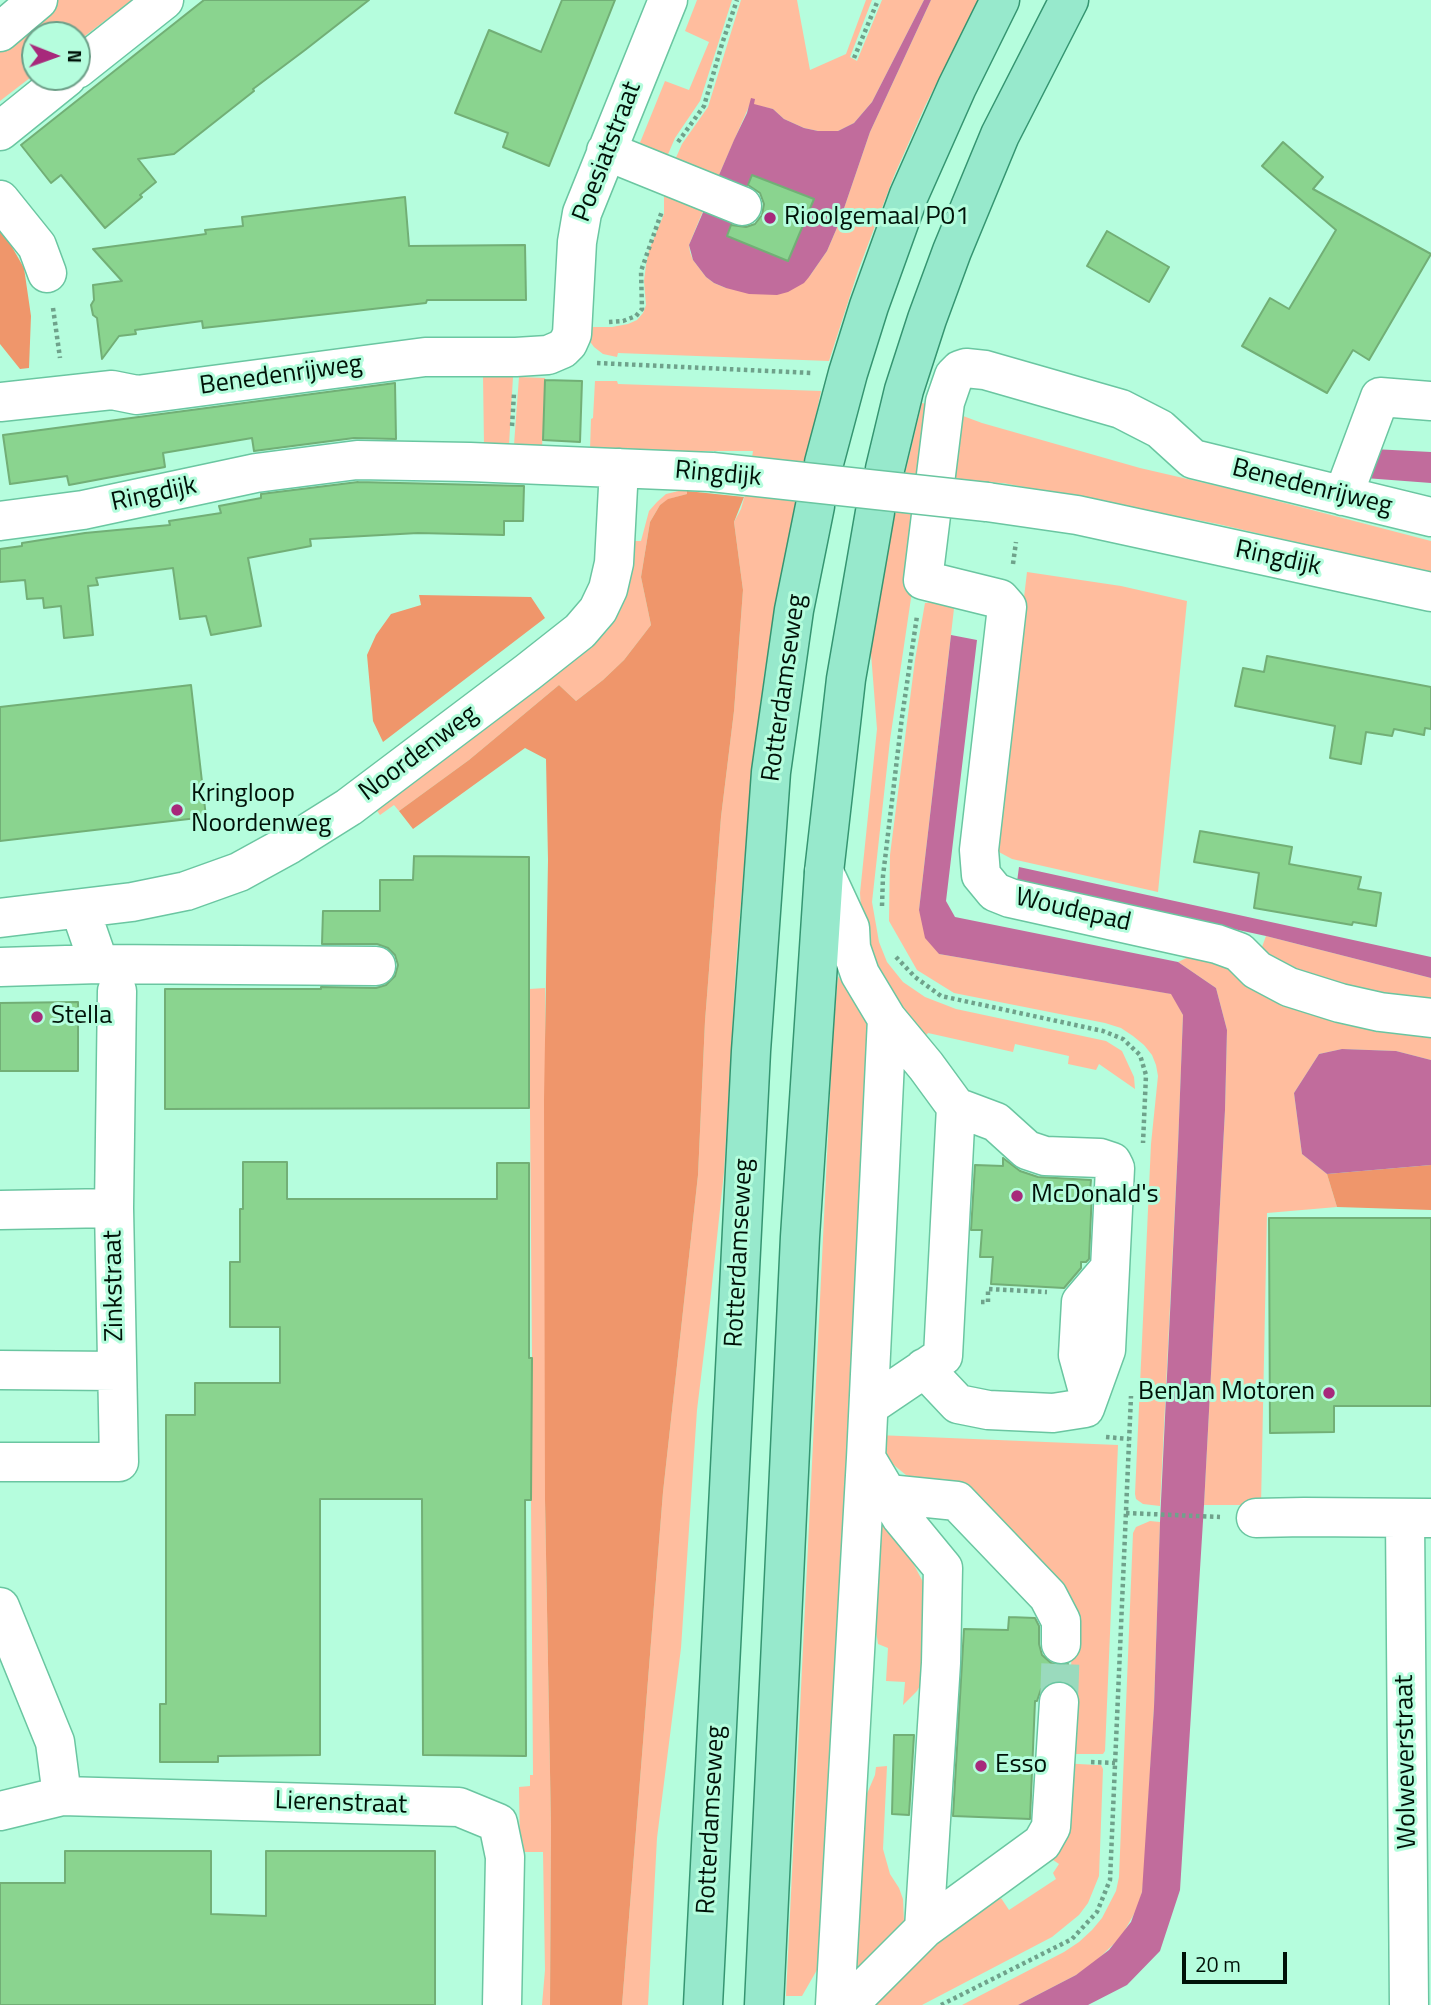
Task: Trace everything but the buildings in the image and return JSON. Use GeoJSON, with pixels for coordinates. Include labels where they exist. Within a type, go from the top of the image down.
{"type":"FeatureCollection","features":[{"type":"Feature","properties":{"kind":"main road"},"geometry":{"type":"LineString","coordinates":[[824,463],[869,306],[909,195],[957,87],[1000,0]]}},
{"type":"Feature","properties":{"kind":"main road"},"geometry":{"type":"LineString","coordinates":[[885,469],[904,390],[952,251],[1000,135],[1069,0]]}},
{"type":"Feature","properties":{"kind":"main road","name":"Rotterdamseweg"},"geometry":{"type":"LineString","coordinates":[[703,2005],[752,1023],[771,772],[794,610],[815,506]]}},
{"type":"Feature","properties":{"kind":"main road"},"geometry":{"type":"LineString","coordinates":[[764,2005],[800,1237],[824,872],[846,679],[875,512]]}},
{"type":"Feature","properties":{"kind":"street"},"geometry":{"type":"LineString","coordinates":[[0,32],[38,0]]}},
{"type":"Feature","properties":{"kind":"street"},"geometry":{"type":"LineString","coordinates":[[91,58],[164,0]]}},
{"type":"Feature","properties":{"kind":"street","name":"Poesiatstraat"},"geometry":{"type":"LineString","coordinates":[[562,349],[572,334],[577,242],[582,213],[668,0]]}},
{"type":"Feature","properties":{"kind":"street"},"geometry":{"type":"LineString","coordinates":[[0,131],[50,91]]}},
{"type":"Feature","properties":{"kind":"street"},"geometry":{"type":"LineString","coordinates":[[606,151],[742,206]]}},
{"type":"Feature","properties":{"kind":"street"},"geometry":{"type":"LineString","coordinates":[[0,200],[37,246],[47,273]]}},
{"type":"Feature","properties":{"kind":"street","name":"Benedenrijweg"},"geometry":{"type":"LineString","coordinates":[[0,402],[111,390],[137,395],[425,356],[516,357],[548,355],[562,349]]}},
{"type":"Feature","properties":{"kind":"street","name":"Benedenrijweg"},"geometry":{"type":"LineString","coordinates":[[1007,607],[1000,599],[923,580],[945,402],[954,376],[966,368],[985,370],[1121,409],[1160,429],[1193,459],[1431,517]]}},
{"type":"Feature","properties":{"kind":"street"},"geometry":{"type":"LineString","coordinates":[[1343,496],[1380,397],[1431,401]]}},
{"type":"Feature","properties":{"kind":"street","name":"Ringdijk"},"geometry":{"type":"LineString","coordinates":[[0,521],[83,510],[256,472],[357,460],[712,472],[1004,504],[1077,515],[1431,592]]}},
{"type":"Feature","properties":{"kind":"street","name":"Noordenweg"},"geometry":{"type":"LineString","coordinates":[[0,918],[132,902],[186,891],[239,872],[290,845],[349,807],[580,631],[598,610],[608,589],[614,563],[619,468]]}},
{"type":"Feature","properties":{"kind":"street","name":"Woudepad"},"geometry":{"type":"LineString","coordinates":[[1007,607],[979,850],[981,875],[995,892],[1010,898],[1217,944],[1239,952],[1257,971],[1289,987],[1380,1012],[1431,1018]]}},
{"type":"Feature","properties":{"kind":"street"},"geometry":{"type":"LineString","coordinates":[[824,872],[850,928],[851,948],[860,974],[887,1019],[956,1107],[996,1122],[1027,1150],[1045,1156],[1100,1158],[1112,1162],[1115,1168],[1106,1350],[1084,1408],[1053,1413],[988,1410],[958,1404],[924,1368]]}},
{"type":"Feature","properties":{"kind":"street","name":"Zinkstraat"},"geometry":{"type":"LineString","coordinates":[[0,1462],[119,1462],[108,978],[80,909]]}},
{"type":"Feature","properties":{"kind":"street"},"geometry":{"type":"LineString","coordinates":[[0,967],[108,978],[376,966]]}},
{"type":"Feature","properties":{"kind":"street"},"geometry":{"type":"LineString","coordinates":[[835,2005],[869,1406],[887,1019]]}},
{"type":"Feature","properties":{"kind":"street"},"geometry":{"type":"LineString","coordinates":[[869,1406],[943,1356],[956,1107]]}},
{"type":"Feature","properties":{"kind":"street"},"geometry":{"type":"LineString","coordinates":[[0,1210],[114,1208]]}},
{"type":"Feature","properties":{"kind":"street"},"geometry":{"type":"LineString","coordinates":[[0,1370],[117,1371]]}},
{"type":"Feature","properties":{"kind":"street"},"geometry":{"type":"LineString","coordinates":[[866,1458],[901,1517],[943,1569],[941,1663],[924,1928]]}},
{"type":"Feature","properties":{"kind":"street"},"geometry":{"type":"LineString","coordinates":[[888,1494],[957,1501],[1048,1597],[1061,1621],[1061,1644]]}},
{"type":"Feature","properties":{"kind":"street"},"geometry":{"type":"LineString","coordinates":[[1256,1518],[1418,1518]]}},
{"type":"Feature","properties":{"kind":"street","name":"Wolweverstraat"},"geometry":{"type":"LineString","coordinates":[[1416,1989],[1418,1518]]}},
{"type":"Feature","properties":{"kind":"street"},"geometry":{"type":"LineString","coordinates":[[0,1608],[55,1742],[62,1796]]}},
{"type":"Feature","properties":{"kind":"street"},"geometry":{"type":"LineString","coordinates":[[848,2005],[924,1928],[1042,1843],[1051,1827],[1059,1702]]}},
{"type":"Feature","properties":{"kind":"street","name":"Lierenstraat"},"geometry":{"type":"LineString","coordinates":[[0,1811],[62,1796],[459,1807],[498,1823],[506,1857],[502,2005]]}},
{"type":"Feature","properties":{"kind":"path"},"geometry":{"type":"LineString","coordinates":[[854,58],[878,0]]}},
{"type":"Feature","properties":{"kind":"path"},"geometry":{"type":"LineString","coordinates":[[47,273],[66,394]]}},
{"type":"Feature","properties":{"kind":"path"},"geometry":{"type":"LineString","coordinates":[[618,364],[813,373]]}},
{"type":"Feature","properties":{"kind":"path"},"geometry":{"type":"LineString","coordinates":[[1004,504],[1007,607]]}},
{"type":"Feature","properties":{"kind":"path"},"geometry":{"type":"LineString","coordinates":[[1126,1513],[1215,1516]]}},
{"type":"Feature","properties":{"kind":"shaded area"},"geometry":{"type":"Polygon","coordinates":[[[58,0],[132,0],[91,31],[91,21],[31,21],[58,0]]]}},
{"type":"Feature","properties":{"kind":"shaded area"},"geometry":{"type":"Polygon","coordinates":[[[697,0],[732,0],[700,101],[675,138],[663,166],[635,155],[665,81],[689,90],[709,42],[685,31],[697,0]]]}},
{"type":"Feature","properties":{"kind":"shaded area"},"geometry":{"type":"Polygon","coordinates":[[[741,0],[797,0],[810,70],[846,54],[866,0],[872,0],[850,57],[857,61],[882,0],[924,0],[872,102],[854,123],[838,131],[818,131],[784,119],[773,109],[750,104],[715,184],[671,169],[682,144],[708,107],[741,0]]]}},
{"type":"Feature","properties":{"kind":"shaded area"},"geometry":{"type":"Polygon","coordinates":[[[924,0],[931,0],[870,132],[827,251],[809,277],[788,292],[777,295],[749,294],[726,288],[706,277],[693,260],[689,245],[747,113],[751,98],[755,99],[754,104],[773,109],[784,119],[818,131],[838,131],[854,123],[872,102],[924,0]],[[752,175],[727,236],[788,261],[813,199],[752,175]]]}},
{"type":"Feature","properties":{"kind":"shaded area"},"geometry":{"type":"Polygon","coordinates":[[[931,0],[979,0],[925,106],[894,176],[858,271],[829,361],[618,353],[617,357],[603,354],[594,347],[588,339],[588,327],[628,324],[643,313],[646,305],[646,265],[649,250],[664,214],[664,188],[707,201],[689,245],[693,260],[714,283],[726,288],[809,277],[827,251],[870,132],[931,0]]]}},
{"type":"Feature","properties":{"kind":"shaded area"},"geometry":{"type":"Polygon","coordinates":[[[21,29],[21,85],[0,101],[0,45],[21,29]]]}},
{"type":"Feature","properties":{"kind":"shaded area"},"geometry":{"type":"Polygon","coordinates":[[[0,226],[24,268],[31,316],[29,368],[20,369],[0,344],[0,226]]]}},
{"type":"Feature","properties":{"kind":"shaded area"},"geometry":{"type":"Polygon","coordinates":[[[483,376],[513,377],[509,445],[484,445],[483,376]]]}},
{"type":"Feature","properties":{"kind":"shaded area"},"geometry":{"type":"Polygon","coordinates":[[[519,377],[545,378],[542,448],[514,445],[519,377]]]}},
{"type":"Feature","properties":{"kind":"shaded area"},"geometry":{"type":"Polygon","coordinates":[[[595,381],[821,391],[764,675],[747,827],[724,1172],[697,1410],[681,1648],[657,1838],[648,2005],[622,2005],[663,1492],[698,1175],[705,1021],[721,817],[734,711],[743,590],[734,522],[748,484],[753,451],[590,451],[595,381]]]}},
{"type":"Feature","properties":{"kind":"shaded area"},"geometry":{"type":"Polygon","coordinates":[[[922,403],[935,406],[922,524],[890,740],[872,902],[879,942],[887,962],[903,982],[925,997],[956,1009],[1106,1041],[1122,1051],[1134,1077],[1135,1089],[1099,1064],[1096,1070],[1068,1064],[1069,1056],[1015,1044],[1013,1052],[928,1033],[921,1041],[879,976],[862,924],[860,893],[877,729],[870,641],[883,565],[922,403]]]}},
{"type":"Feature","properties":{"kind":"shaded area"},"geometry":{"type":"Polygon","coordinates":[[[955,413],[1140,468],[1431,541],[1431,574],[1218,524],[1003,483],[943,481],[955,413]]]}},
{"type":"Feature","properties":{"kind":"shaded area"},"geometry":{"type":"Polygon","coordinates":[[[1373,449],[1431,452],[1431,483],[1365,478],[1373,449]]]}},
{"type":"Feature","properties":{"kind":"shaded area"},"geometry":{"type":"Polygon","coordinates":[[[687,489],[687,494],[669,499],[660,505],[650,522],[641,577],[651,625],[624,660],[576,701],[559,685],[469,760],[399,811],[394,805],[380,815],[375,808],[587,649],[607,631],[620,611],[628,590],[635,541],[641,541],[649,511],[666,494],[687,489]]]}},
{"type":"Feature","properties":{"kind":"shaded area"},"geometry":{"type":"Polygon","coordinates":[[[687,491],[744,497],[734,522],[743,590],[705,1021],[698,1175],[663,1492],[622,2005],[550,2005],[551,1826],[545,1500],[544,1100],[548,860],[546,759],[525,748],[413,829],[399,811],[469,760],[559,685],[576,701],[624,660],[651,625],[641,577],[650,522],[660,505],[668,499],[687,494],[687,491]]]}},
{"type":"Feature","properties":{"kind":"shaded area"},"geometry":{"type":"Polygon","coordinates":[[[1027,572],[1121,586],[1187,601],[1158,892],[1012,859],[997,851],[997,827],[1027,572]]]}},
{"type":"Feature","properties":{"kind":"shaded area"},"geometry":{"type":"Polygon","coordinates":[[[419,595],[531,597],[545,618],[383,742],[373,721],[367,655],[376,635],[391,614],[421,605],[419,595]]]}},
{"type":"Feature","properties":{"kind":"shaded area"},"geometry":{"type":"Polygon","coordinates":[[[955,600],[919,910],[939,954],[1172,994],[1183,1015],[1160,1506],[1143,1504],[1136,1499],[1135,1494],[1151,1144],[1158,1076],[1152,1055],[1144,1045],[1121,1028],[954,993],[917,970],[889,921],[890,855],[925,603],[955,600]]]}},
{"type":"Feature","properties":{"kind":"shaded area"},"geometry":{"type":"Polygon","coordinates":[[[951,635],[977,640],[946,901],[955,917],[1178,962],[1216,988],[1227,1030],[1204,1505],[1180,1890],[1160,1951],[1127,1985],[1088,2005],[1018,2005],[1076,1975],[1109,1950],[1131,1922],[1142,1892],[1154,1707],[1183,1015],[1171,994],[939,954],[925,938],[919,910],[951,635]]]}},
{"type":"Feature","properties":{"kind":"shaded area"},"geometry":{"type":"Polygon","coordinates":[[[1019,867],[1431,957],[1431,978],[1266,936],[1017,882],[1019,867]]]}},
{"type":"Feature","properties":{"kind":"shaded area"},"geometry":{"type":"Polygon","coordinates":[[[1266,936],[1431,978],[1431,1012],[1258,958],[1266,936]]]}},
{"type":"Feature","properties":{"kind":"shaded area"},"geometry":{"type":"Polygon","coordinates":[[[1201,951],[1431,1027],[1431,1060],[1396,1051],[1342,1049],[1319,1054],[1294,1093],[1302,1154],[1327,1174],[1337,1207],[1267,1213],[1261,1505],[1204,1505],[1227,1030],[1216,988],[1178,962],[1201,951]]]}},
{"type":"Feature","properties":{"kind":"shaded area"},"geometry":{"type":"Polygon","coordinates":[[[838,976],[870,1026],[825,1956],[802,1996],[786,1996],[833,1033],[838,976]]]}},
{"type":"Feature","properties":{"kind":"shaded area"},"geometry":{"type":"Polygon","coordinates":[[[545,988],[545,1500],[551,1826],[550,2005],[542,2005],[545,1970],[543,1852],[520,1852],[519,1787],[530,1786],[530,1775],[533,1775],[529,989],[545,988]]]}},
{"type":"Feature","properties":{"kind":"shaded area"},"geometry":{"type":"Polygon","coordinates":[[[1342,1049],[1396,1051],[1431,1060],[1431,1165],[1327,1174],[1302,1154],[1294,1093],[1319,1054],[1342,1049]]]}},
{"type":"Feature","properties":{"kind":"shaded area"},"geometry":{"type":"Polygon","coordinates":[[[1431,1165],[1431,1210],[1337,1207],[1327,1174],[1431,1165]]]}},
{"type":"Feature","properties":{"kind":"shaded area"},"geometry":{"type":"Polygon","coordinates":[[[877,1435],[1118,1445],[1103,1754],[1067,1754],[1072,1646],[968,1494],[906,1475],[884,1457],[877,1435]]]}},
{"type":"Feature","properties":{"kind":"shaded area"},"geometry":{"type":"Polygon","coordinates":[[[879,1514],[903,1544],[923,1582],[928,1606],[926,1675],[917,1691],[903,1705],[905,1682],[886,1681],[888,1648],[878,1644],[871,1597],[879,1514]]]}},
{"type":"Feature","properties":{"kind":"shaded area"},"geometry":{"type":"Polygon","coordinates":[[[1150,1521],[1160,1522],[1154,1707],[1144,1876],[1138,1907],[1121,1937],[1094,1963],[1076,1975],[1018,2005],[962,2005],[1079,1942],[1102,1918],[1116,1891],[1119,1877],[1133,1533],[1136,1527],[1150,1521]]]}},
{"type":"Feature","properties":{"kind":"shaded area"},"geometry":{"type":"Polygon","coordinates":[[[1061,1763],[1101,1765],[1103,1769],[1099,1876],[1088,1903],[1079,1915],[1052,1937],[922,2005],[867,2005],[940,1935],[1001,1898],[1009,1910],[1056,1879],[1053,1873],[1059,1864],[1047,1856],[1061,1763]]]}},
{"type":"Feature","properties":{"kind":"shaded area"},"geometry":{"type":"Polygon","coordinates":[[[887,1766],[883,1849],[890,1874],[903,1899],[904,1922],[854,1972],[860,1833],[866,1796],[876,1767],[887,1766]]]}},
{"type":"Feature","properties":{"kind":"tunnel"},"geometry":{"type":"LineString","coordinates":[[1059,1702],[1061,1644]]}},
{"type":"Feature","properties":{"kind":"place","name":"Rioolgemaal P01"},"geometry":{"type":"Point","coordinates":[770,218]}},
{"type":"Feature","properties":{"kind":"place","name":"Kringloop Noordenweg"},"geometry":{"type":"Point","coordinates":[177,810]}},
{"type":"Feature","properties":{"kind":"place","name":"Stella"},"geometry":{"type":"Point","coordinates":[37,1017]}},
{"type":"Feature","properties":{"kind":"place","name":"McDonald's"},"geometry":{"type":"Point","coordinates":[1017,1196]}},
{"type":"Feature","properties":{"kind":"place","name":"BenJan Motoren"},"geometry":{"type":"Point","coordinates":[1329,1393]}},
{"type":"Feature","properties":{"kind":"place","name":"Esso"},"geometry":{"type":"Point","coordinates":[981,1766]}}]}
